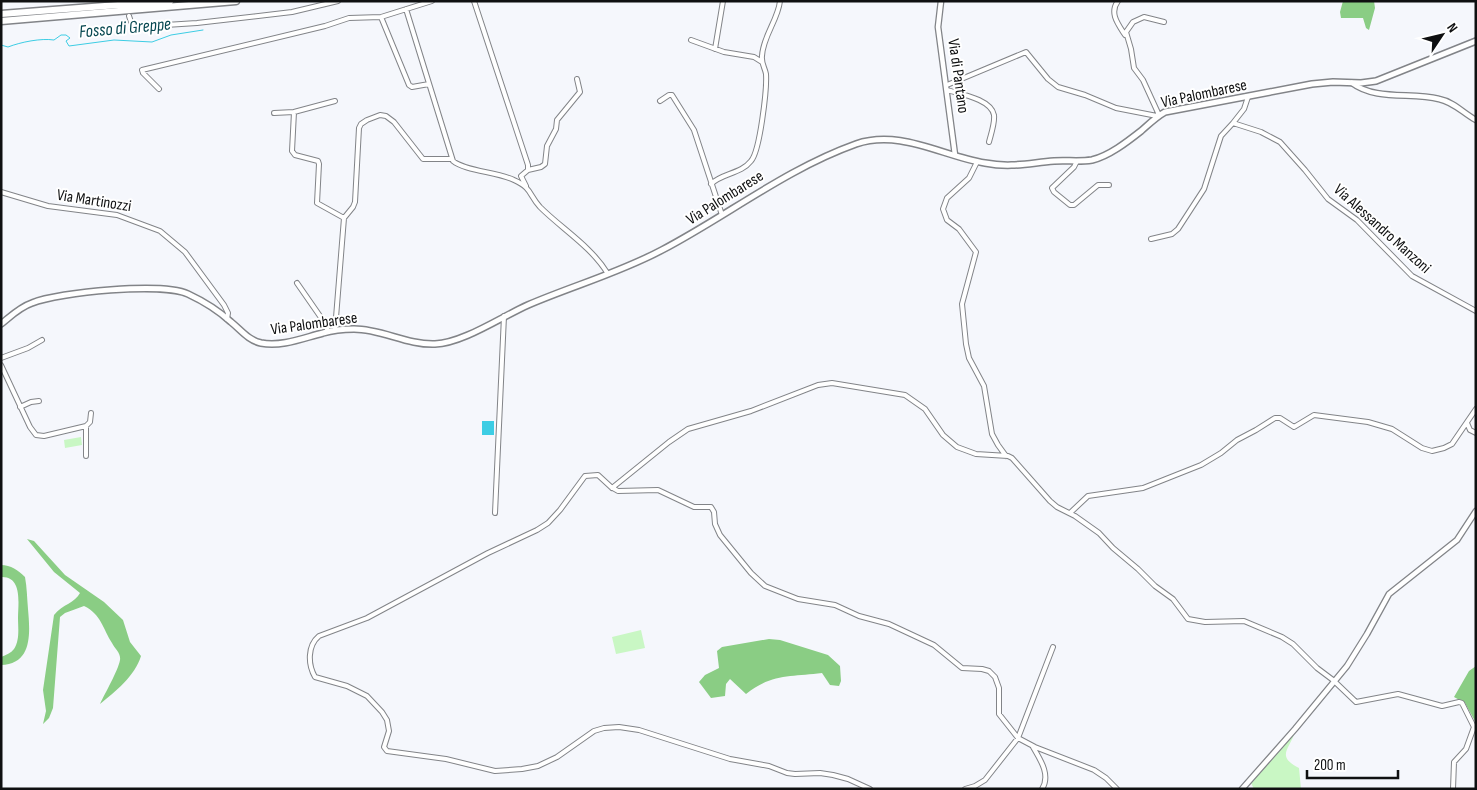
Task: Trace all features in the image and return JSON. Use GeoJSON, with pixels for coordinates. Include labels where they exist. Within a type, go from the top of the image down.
{"type":"FeatureCollection","features":[{"type":"Feature","properties":{"kind":"highway"},"geometry":{"type":"LineString","coordinates":[[1,14],[170,1]]}},
{"type":"Feature","properties":{"kind":"highway"},"geometry":{"type":"LineString","coordinates":[[1,21],[236,1]]}},
{"type":"Feature","properties":{"kind":"main road","name":"Via Palombarese"},"geometry":{"type":"LineString","coordinates":[[1,324],[24,306],[40,300],[124,289],[163,289],[183,292],[227,319],[247,337],[264,343],[285,343],[335,330],[366,330],[414,342],[437,344],[456,340],[552,295],[655,254],[774,182],[841,150],[865,141],[899,140],[977,162],[1015,165],[1095,159],[1108,153],[1137,134],[1158,116],[1169,111],[1316,84],[1333,82],[1365,83],[1381,79],[1476,42]]}},
{"type":"Feature","properties":{"kind":"street"},"geometry":{"type":"LineString","coordinates":[[129,16],[131,22],[135,25],[185,24],[292,12],[338,1]]}},
{"type":"Feature","properties":{"kind":"street"},"geometry":{"type":"LineString","coordinates":[[160,89],[142,70],[323,27],[346,19],[381,17],[432,1]]}},
{"type":"Feature","properties":{"kind":"street"},"geometry":{"type":"LineString","coordinates":[[474,1],[528,170]]}},
{"type":"Feature","properties":{"kind":"street"},"geometry":{"type":"LineString","coordinates":[[715,49],[723,1]]}},
{"type":"Feature","properties":{"kind":"street"},"geometry":{"type":"LineString","coordinates":[[711,184],[719,178],[747,166],[755,156],[766,77],[762,55],[766,36],[779,9],[780,1]]}},
{"type":"Feature","properties":{"kind":"street","name":"Via di Pantano"},"geometry":{"type":"LineString","coordinates":[[941,1],[938,26],[955,155]]}},
{"type":"Feature","properties":{"kind":"street"},"geometry":{"type":"LineString","coordinates":[[1118,1],[1114,8],[1114,17],[1132,50],[1134,68],[1143,79],[1158,116]]}},
{"type":"Feature","properties":{"kind":"street"},"geometry":{"type":"LineString","coordinates":[[406,9],[452,159],[456,163],[510,178],[528,188]]}},
{"type":"Feature","properties":{"kind":"street"},"geometry":{"type":"LineString","coordinates":[[381,17],[409,86],[429,84]]}},
{"type":"Feature","properties":{"kind":"street"},"geometry":{"type":"LineString","coordinates":[[1128,41],[1126,30],[1138,20],[1147,17],[1164,22]]}},
{"type":"Feature","properties":{"kind":"street"},"geometry":{"type":"LineString","coordinates":[[691,40],[725,52],[755,58],[762,62]]}},
{"type":"Feature","properties":{"kind":"street"},"geometry":{"type":"LineString","coordinates":[[947,87],[1026,52],[1048,79],[1060,87],[1116,108],[1158,116]]}},
{"type":"Feature","properties":{"kind":"street"},"geometry":{"type":"LineString","coordinates":[[577,79],[580,92],[557,120],[555,131],[547,146],[545,164],[542,167],[528,170],[521,176],[540,206],[590,252],[608,274]]}},
{"type":"Feature","properties":{"kind":"street"},"geometry":{"type":"LineString","coordinates":[[1352,83],[1367,91],[1443,100],[1476,120]]}},
{"type":"Feature","properties":{"kind":"street"},"geometry":{"type":"LineString","coordinates":[[947,87],[982,101],[991,108],[994,118],[989,142]]}},
{"type":"Feature","properties":{"kind":"street"},"geometry":{"type":"LineString","coordinates":[[660,101],[672,95],[688,118],[695,132],[722,214]]}},
{"type":"Feature","properties":{"kind":"street"},"geometry":{"type":"LineString","coordinates":[[1151,239],[1166,236],[1177,231],[1202,194],[1220,137],[1243,110],[1248,97]]}},
{"type":"Feature","properties":{"kind":"street"},"geometry":{"type":"LineString","coordinates":[[274,113],[294,112],[335,101]]}},
{"type":"Feature","properties":{"kind":"street"},"geometry":{"type":"LineString","coordinates":[[294,112],[292,152],[295,155],[318,160],[317,203],[344,218]]}},
{"type":"Feature","properties":{"kind":"street"},"geometry":{"type":"LineString","coordinates":[[335,330],[344,218],[355,202],[359,128],[364,121],[380,115],[386,116],[394,122],[423,159],[452,159]]}},
{"type":"Feature","properties":{"kind":"street","name":"Via Alessandro Manzoni"},"geometry":{"type":"LineString","coordinates":[[1233,123],[1259,131],[1280,142],[1328,200],[1356,218],[1412,276],[1476,311]]}},
{"type":"Feature","properties":{"kind":"street"},"geometry":{"type":"LineString","coordinates":[[1077,161],[1052,188],[1070,206],[1074,205],[1098,185],[1109,185]]}},
{"type":"Feature","properties":{"kind":"street"},"geometry":{"type":"LineString","coordinates":[[977,162],[970,177],[946,199],[943,210],[947,220],[959,229],[976,251],[962,304],[966,344],[969,358],[984,386],[992,434],[1006,456]]}},
{"type":"Feature","properties":{"kind":"street","name":"Via Martinozzi"},"geometry":{"type":"LineString","coordinates":[[1,192],[46,206],[113,214],[134,220],[160,231],[172,239],[188,255],[225,307],[228,313],[227,319]]}},
{"type":"Feature","properties":{"kind":"street"},"geometry":{"type":"LineString","coordinates":[[297,283],[322,319],[328,332]]}},
{"type":"Feature","properties":{"kind":"street"},"geometry":{"type":"LineString","coordinates":[[495,512],[504,316]]}},
{"type":"Feature","properties":{"kind":"street"},"geometry":{"type":"LineString","coordinates":[[1,358],[28,348],[42,340]]}},
{"type":"Feature","properties":{"kind":"street"},"geometry":{"type":"LineString","coordinates":[[1,365],[32,431],[37,436],[86,426],[90,422],[91,412]]}},
{"type":"Feature","properties":{"kind":"street"},"geometry":{"type":"LineString","coordinates":[[612,488],[686,430],[754,410],[818,386],[832,382],[903,395],[925,409],[943,435],[954,445],[976,454],[1006,456],[1014,460],[1050,501],[1099,533],[1155,586],[1173,599],[1189,620],[1212,622],[1241,620],[1260,627],[1290,642],[1356,702],[1399,694],[1442,706],[1458,702],[1462,703],[1474,726],[1465,750],[1453,762],[1454,789]]}},
{"type":"Feature","properties":{"kind":"street"},"geometry":{"type":"LineString","coordinates":[[20,407],[39,401]]}},
{"type":"Feature","properties":{"kind":"street"},"geometry":{"type":"LineString","coordinates":[[1070,513],[1088,496],[1143,488],[1204,464],[1237,440],[1275,418],[1280,418],[1294,427],[1314,416],[1368,422],[1392,429],[1430,451],[1452,444],[1476,409]]}},
{"type":"Feature","properties":{"kind":"street"},"geometry":{"type":"LineString","coordinates":[[1467,421],[1469,429],[1476,433]]}},
{"type":"Feature","properties":{"kind":"street"},"geometry":{"type":"LineString","coordinates":[[86,426],[86,456]]}},
{"type":"Feature","properties":{"kind":"street"},"geometry":{"type":"LineString","coordinates":[[870,789],[836,776],[820,773],[787,773],[763,764],[716,754],[641,731],[620,727],[609,727],[595,731],[584,737],[560,756],[536,766],[522,769],[495,771],[449,759],[387,751],[384,747],[389,732],[387,720],[382,712],[367,696],[347,686],[314,677],[310,654],[312,644],[318,636],[367,618],[486,554],[540,529],[563,508],[586,476],[600,476],[612,488],[624,492],[658,490],[694,506],[711,507],[714,512],[716,526],[722,538],[754,576],[768,588],[803,600],[835,605],[859,616],[887,623],[935,645],[962,668],[982,669],[990,672],[996,678],[999,690],[999,714],[1018,738],[1033,747],[1092,770],[1104,777],[1117,789]]}},
{"type":"Feature","properties":{"kind":"street"},"geometry":{"type":"LineString","coordinates":[[1242,789],[1335,682],[1356,652],[1390,593],[1455,541],[1476,511]]}},
{"type":"Feature","properties":{"kind":"street"},"geometry":{"type":"LineString","coordinates":[[965,789],[977,787],[989,776],[1018,738],[1053,647]]}},
{"type":"Feature","properties":{"kind":"street"},"geometry":{"type":"LineString","coordinates":[[1033,747],[1043,765],[1046,783],[1042,789]]}},
{"type":"Feature","properties":{"kind":"green space"},"geometry":{"type":"Polygon","coordinates":[[[1343,1],[1374,1],[1375,8],[1369,30],[1366,28],[1363,18],[1341,18],[1340,12],[1343,1]]]}},
{"type":"Feature","properties":{"kind":"green space"},"geometry":{"type":"Polygon","coordinates":[[[81,437],[82,445],[65,448],[64,440],[81,437]]]}},
{"type":"Feature","properties":{"kind":"green space"},"geometry":{"type":"Polygon","coordinates":[[[27,539],[34,541],[65,575],[104,602],[123,620],[130,642],[141,656],[129,677],[100,704],[117,670],[120,655],[101,622],[90,609],[84,606],[65,613],[60,617],[53,708],[49,718],[43,724],[46,711],[43,690],[54,615],[80,593],[54,572],[27,539]]]}},
{"type":"Feature","properties":{"kind":"green space"},"geometry":{"type":"Polygon","coordinates":[[[1,565],[14,568],[25,577],[29,637],[24,653],[19,659],[1,665],[1,657],[13,650],[17,642],[18,592],[13,581],[1,577],[1,565]]]}},
{"type":"Feature","properties":{"kind":"green space"},"geometry":{"type":"Polygon","coordinates":[[[641,630],[645,648],[616,654],[612,637],[641,630]]]}},
{"type":"Feature","properties":{"kind":"green space"},"geometry":{"type":"Polygon","coordinates":[[[769,639],[780,640],[828,655],[840,666],[841,681],[839,686],[830,685],[822,673],[774,679],[765,682],[746,694],[730,679],[726,684],[725,696],[711,698],[699,682],[705,675],[719,668],[717,651],[722,647],[769,639]]]}},
{"type":"Feature","properties":{"kind":"green space"},"geometry":{"type":"Polygon","coordinates":[[[1476,666],[1476,723],[1465,703],[1454,697],[1469,671],[1476,666]]]}},
{"type":"Feature","properties":{"kind":"green space"},"geometry":{"type":"Polygon","coordinates":[[[1295,732],[1286,756],[1292,764],[1299,768],[1301,789],[1254,789],[1250,781],[1295,732]]]}},
{"type":"Feature","properties":{"kind":"water"},"geometry":{"type":"Polygon","coordinates":[[[482,421],[494,421],[494,435],[482,435],[482,421]]]}},
{"type":"Feature","properties":{"kind":"waterway","name":"Fosso di Greppe"},"geometry":{"type":"LineString","coordinates":[[1,45],[8,47],[31,41],[54,40],[61,35],[66,35],[70,38],[66,41],[69,46],[114,40],[152,42],[171,35],[203,30]]}}]}
